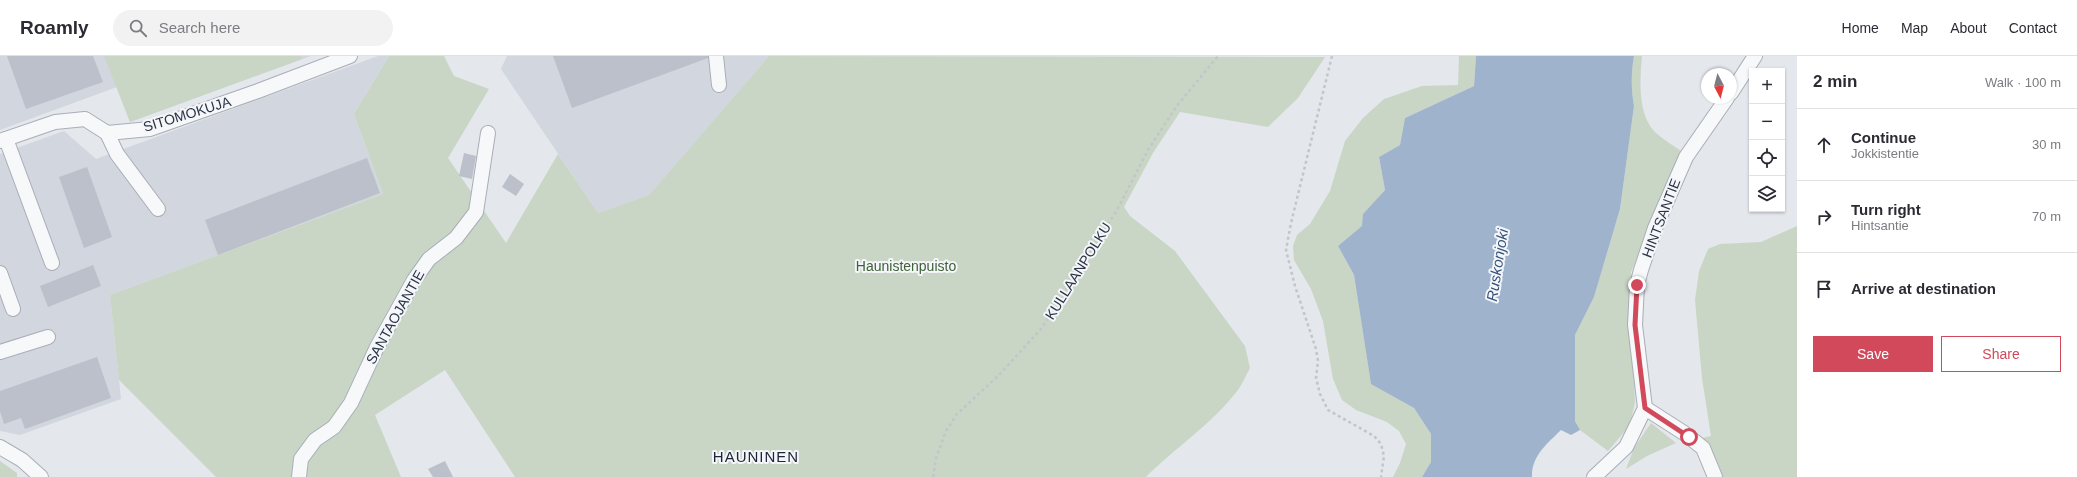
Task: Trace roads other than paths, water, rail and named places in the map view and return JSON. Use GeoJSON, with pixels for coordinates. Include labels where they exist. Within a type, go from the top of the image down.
{"type":"FeatureCollection","features":[{"type":"Feature","properties":{"kind":"street","name":"SITOMOKUJA"},"geometry":{"type":"LineString","coordinates":[[107,133],[150,129],[258,91],[350,56]]}},
{"type":"Feature","properties":{"kind":"street"},"geometry":{"type":"LineString","coordinates":[[716,56],[719,85]]}},
{"type":"Feature","properties":{"kind":"street"},"geometry":{"type":"LineString","coordinates":[[1737,84],[1755,56]]}},
{"type":"Feature","properties":{"kind":"street","name":"HINTSANTIE"},"geometry":{"type":"LineString","coordinates":[[1645,408],[1635,325],[1637,285],[1655,228],[1686,157],[1723,104]]}},
{"type":"Feature","properties":{"kind":"street"},"geometry":{"type":"LineString","coordinates":[[52,263],[3,140],[55,122],[85,119],[107,133],[117,154],[158,209]]}},
{"type":"Feature","properties":{"kind":"street","name":"SANTAOJANTIE"},"geometry":{"type":"LineString","coordinates":[[299,477],[301,459],[315,440],[334,427],[351,403],[377,347],[414,280],[429,260],[456,238],[476,212],[488,132]]}},
{"type":"Feature","properties":{"kind":"street"},"geometry":{"type":"LineString","coordinates":[[0,273],[14,309]]}},
{"type":"Feature","properties":{"kind":"street"},"geometry":{"type":"LineString","coordinates":[[0,352],[48,337]]}},
{"type":"Feature","properties":{"kind":"street"},"geometry":{"type":"LineString","coordinates":[[1594,477],[1626,446],[1645,408],[1684,433],[1703,448],[1715,477]]}},
{"type":"Feature","properties":{"kind":"street"},"geometry":{"type":"LineString","coordinates":[[0,447],[22,460],[41,477]]}},
{"type":"Feature","properties":{"kind":"water","name":"Ruskonjoki"},"geometry":{"type":"Polygon","coordinates":[[[1476,56],[1634,56],[1632,69],[1632,93],[1634,106],[1620,209],[1594,297],[1575,335],[1575,421],[1580,430],[1571,435],[1561,430],[1537,456],[1532,469],[1532,477],[1422,477],[1431,462],[1431,434],[1414,408],[1371,384],[1354,275],[1338,246],[1362,226],[1363,214],[1385,190],[1379,157],[1400,145],[1405,118],[1474,86],[1476,56]]]}},
{"type":"Feature","properties":{"kind":"district","name":"HAUNINEN"},"geometry":{"type":"Point","coordinates":[756,456]}},
{"type":"Feature","properties":{"kind":"park label","name":"Haunistenpuisto"},"geometry":{"type":"Point","coordinates":[906,266]}}]}
